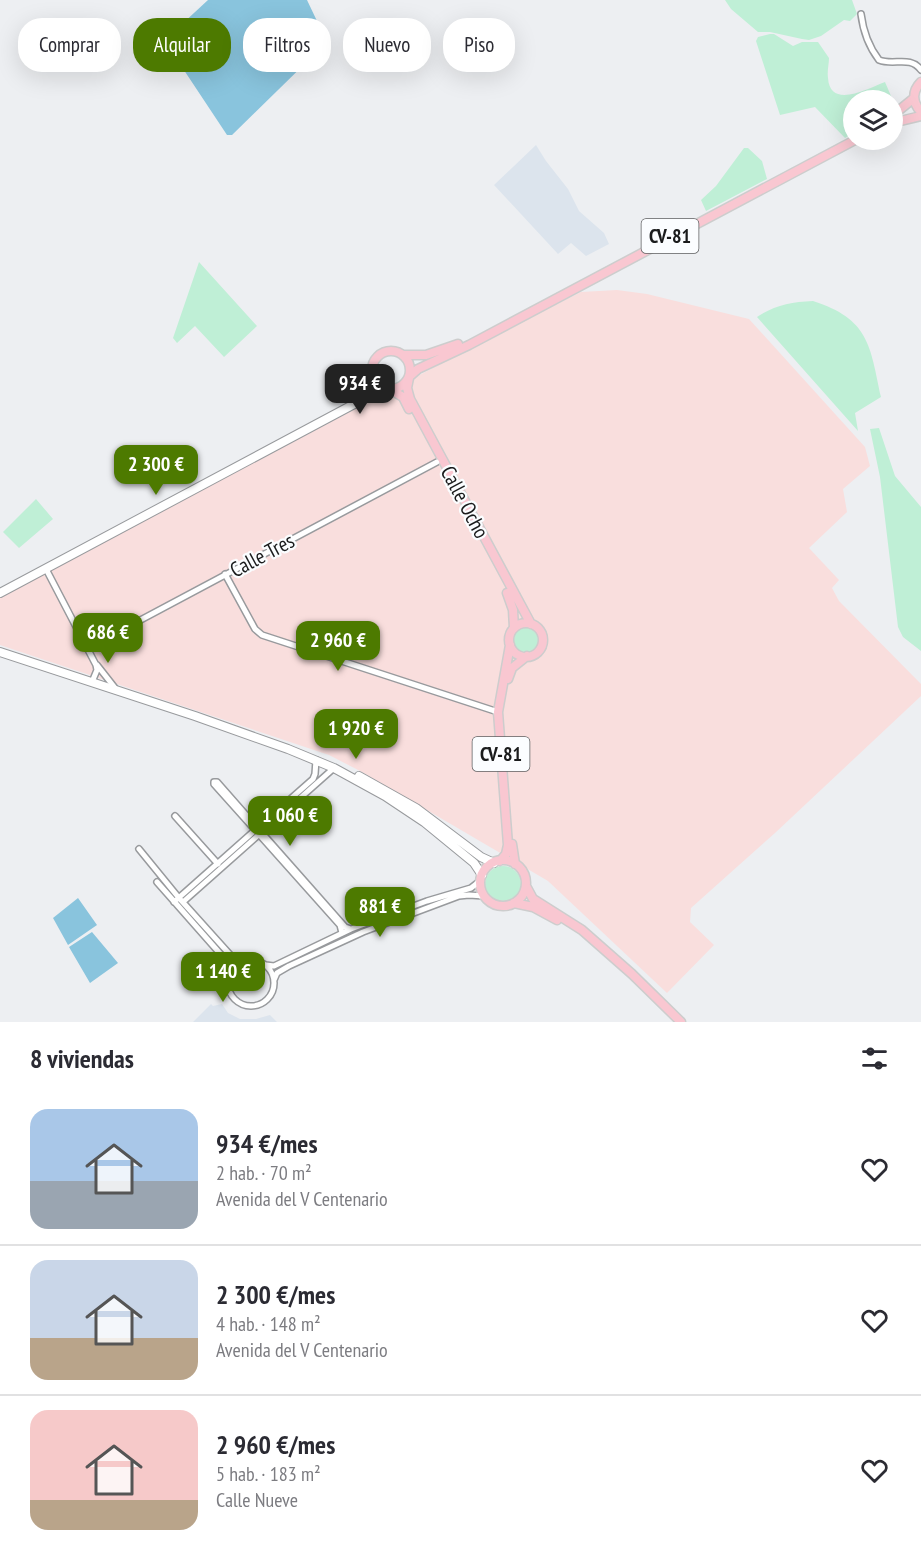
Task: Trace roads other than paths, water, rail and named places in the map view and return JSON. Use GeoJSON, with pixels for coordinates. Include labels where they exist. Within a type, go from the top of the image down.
{"type":"FeatureCollection","features":[{"type":"Feature","properties":{"kind":"main road"},"geometry":{"type":"LineString","coordinates":[[903,120],[921,114],[914,98],[916,87],[921,82]]}},
{"type":"Feature","properties":{"kind":"main road"},"geometry":{"type":"LineString","coordinates":[[903,107],[914,98]]}},
{"type":"Feature","properties":{"kind":"main road","name":"CV-81"},"geometry":{"type":"LineString","coordinates":[[486,334],[426,355],[404,355],[393,350],[382,353],[374,361],[372,373],[376,382],[389,389],[403,385],[418,369],[469,345],[843,146]]}},
{"type":"Feature","properties":{"kind":"main road","name":"CV-81"},"geometry":{"type":"LineString","coordinates":[[404,355],[410,364],[409,377]]}},
{"type":"Feature","properties":{"kind":"main road","name":"Calle Ocho"},"geometry":{"type":"LineString","coordinates":[[409,377],[407,388],[410,399],[531,624]]}},
{"type":"Feature","properties":{"kind":"main road","name":"Calle Ocho"},"geometry":{"type":"LineString","coordinates":[[389,389],[405,400],[507,593],[513,610],[514,628]]}},
{"type":"Feature","properties":{"kind":"main road"},"geometry":{"type":"LineString","coordinates":[[514,628],[522,624],[531,624]]}},
{"type":"Feature","properties":{"kind":"main road","name":"CV-81"},"geometry":{"type":"LineString","coordinates":[[516,864],[512,843],[503,710],[510,674],[516,664],[538,651],[543,643],[542,633],[531,624]]}},
{"type":"Feature","properties":{"kind":"main road","name":"CV-81"},"geometry":{"type":"LineString","coordinates":[[497,862],[506,854],[508,845],[498,712],[510,636],[514,628]]}},
{"type":"Feature","properties":{"kind":"main road"},"geometry":{"type":"LineString","coordinates":[[510,645],[517,654],[527,656]]}},
{"type":"Feature","properties":{"kind":"main road"},"geometry":{"type":"LineString","coordinates":[[514,903],[522,896],[525,886],[524,876],[516,864],[497,862],[489,866],[481,878],[484,896],[489,901],[501,906],[514,903],[524,904],[542,912],[603,949]]}},
{"type":"Feature","properties":{"kind":"main road"},"geometry":{"type":"LineString","coordinates":[[525,886],[533,899],[582,930],[681,1022]]}},
{"type":"Feature","properties":{"kind":"street"},"geometry":{"type":"LineString","coordinates":[[861,14],[873,53],[879,60],[891,63],[908,61],[917,65],[921,70]]}},
{"type":"Feature","properties":{"kind":"street"},"geometry":{"type":"LineString","coordinates":[[323,421],[362,394],[370,382],[372,373]]}},
{"type":"Feature","properties":{"kind":"street"},"geometry":{"type":"LineString","coordinates":[[0,593],[373,394],[389,389]]}},
{"type":"Feature","properties":{"kind":"street","name":"Calle Tres"},"geometry":{"type":"LineString","coordinates":[[88,648],[437,462]]}},
{"type":"Feature","properties":{"kind":"street"},"geometry":{"type":"LineString","coordinates":[[46,569],[96,665],[118,691]]}},
{"type":"Feature","properties":{"kind":"street"},"geometry":{"type":"LineString","coordinates":[[225,574],[255,629],[262,635],[498,712]]}},
{"type":"Feature","properties":{"kind":"street"},"geometry":{"type":"LineString","coordinates":[[0,652],[195,716],[283,742],[371,782],[422,812],[481,857],[497,862]]}},
{"type":"Feature","properties":{"kind":"street"},"geometry":{"type":"LineString","coordinates":[[92,682],[97,670],[96,665]]}},
{"type":"Feature","properties":{"kind":"street"},"geometry":{"type":"LineString","coordinates":[[195,716],[316,760],[385,796],[429,826],[474,863],[481,878],[471,888],[427,901],[351,929],[274,966],[254,960],[240,962],[232,970],[228,981],[230,994],[240,1004],[254,1006],[267,1000],[274,987],[274,980],[273,974],[266,965]]}},
{"type":"Feature","properties":{"kind":"street"},"geometry":{"type":"LineString","coordinates":[[179,900],[313,779],[316,760]]}},
{"type":"Feature","properties":{"kind":"street"},"geometry":{"type":"LineString","coordinates":[[179,900],[218,864],[334,768]]}},
{"type":"Feature","properties":{"kind":"street"},"geometry":{"type":"LineString","coordinates":[[342,933],[340,925],[258,831],[217,782],[214,782],[214,784],[258,831],[345,927],[351,929]]}},
{"type":"Feature","properties":{"kind":"street"},"geometry":{"type":"LineString","coordinates":[[175,816],[218,864]]}},
{"type":"Feature","properties":{"kind":"street"},"geometry":{"type":"LineString","coordinates":[[139,849],[232,970]]}},
{"type":"Feature","properties":{"kind":"street"},"geometry":{"type":"LineString","coordinates":[[157,882],[179,900],[233,958],[240,962]]}},
{"type":"Feature","properties":{"kind":"street"},"geometry":{"type":"LineString","coordinates":[[274,980],[278,973],[289,966],[372,928],[464,895],[484,896]]}},
{"type":"Feature","properties":{"kind":"water"},"geometry":{"type":"Polygon","coordinates":[[[208,0],[307,0],[316,18],[243,18],[243,72],[296,72],[232,135],[227,135],[185,72],[231,72],[231,18],[189,18],[208,0]]]}},
{"type":"Feature","properties":{"kind":"water"},"geometry":{"type":"Polygon","coordinates":[[[78,898],[97,925],[68,945],[53,918],[78,898]]]}},
{"type":"Feature","properties":{"kind":"water"},"geometry":{"type":"Polygon","coordinates":[[[92,932],[118,963],[90,983],[69,947],[92,932]]]}}]}
